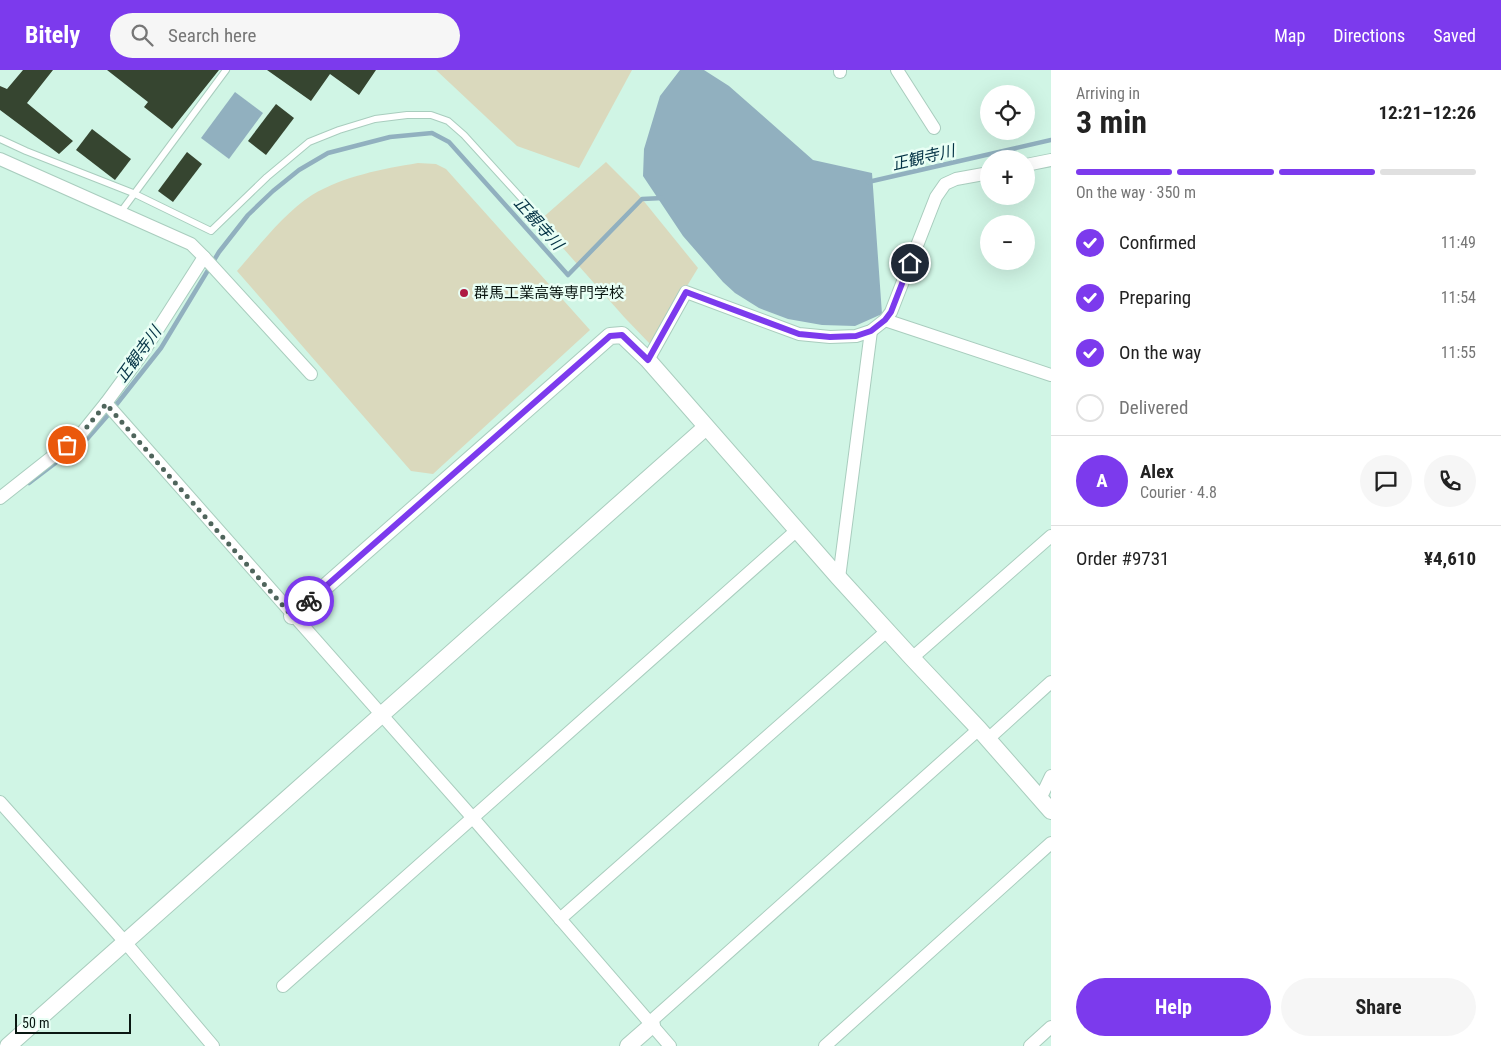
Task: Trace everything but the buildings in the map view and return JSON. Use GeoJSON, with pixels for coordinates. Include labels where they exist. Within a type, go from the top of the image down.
{"type":"FeatureCollection","features":[{"type":"Feature","properties":{"kind":"street"},"geometry":{"type":"LineString","coordinates":[[897,70],[934,128]]}},
{"type":"Feature","properties":{"kind":"street"},"geometry":{"type":"LineString","coordinates":[[0,160],[191,244],[311,374]]}},
{"type":"Feature","properties":{"kind":"street"},"geometry":{"type":"LineString","coordinates":[[1035,163],[1051,160]]}},
{"type":"Feature","properties":{"kind":"street"},"geometry":{"type":"LineString","coordinates":[[648,360],[686,292],[799,334],[830,337],[856,336],[871,331],[885,320],[891,312],[936,198],[944,184],[980,175]]}},
{"type":"Feature","properties":{"kind":"street"},"geometry":{"type":"LineString","coordinates":[[0,498],[81,434],[106,404],[142,354],[204,257]]}},
{"type":"Feature","properties":{"kind":"street"},"geometry":{"type":"LineString","coordinates":[[885,320],[1051,375]]}},
{"type":"Feature","properties":{"kind":"street"},"geometry":{"type":"LineString","coordinates":[[839,578],[871,331]]}},
{"type":"Feature","properties":{"kind":"street"},"geometry":{"type":"LineString","coordinates":[[292,616],[610,336],[622,335],[648,360],[839,578],[983,734],[1045,805]]}},
{"type":"Feature","properties":{"kind":"street"},"geometry":{"type":"LineString","coordinates":[[106,404],[472,817],[670,1046]]}},
{"type":"Feature","properties":{"kind":"street"},"geometry":{"type":"LineString","coordinates":[[8,1046],[706,427]]}},
{"type":"Feature","properties":{"kind":"street"},"geometry":{"type":"LineString","coordinates":[[282,986],[797,530]]}},
{"type":"Feature","properties":{"kind":"street"},"geometry":{"type":"LineString","coordinates":[[912,658],[1051,536]]}},
{"type":"Feature","properties":{"kind":"street"},"geometry":{"type":"LineString","coordinates":[[560,919],[888,630]]}},
{"type":"Feature","properties":{"kind":"street"},"geometry":{"type":"LineString","coordinates":[[628,1046],[650,1024],[983,734],[1050,684]]}},
{"type":"Feature","properties":{"kind":"street"},"geometry":{"type":"LineString","coordinates":[[1045,805],[1051,776]]}},
{"type":"Feature","properties":{"kind":"street"},"geometry":{"type":"LineString","coordinates":[[0,802],[125,942],[213,1046]]}},
{"type":"Feature","properties":{"kind":"street"},"geometry":{"type":"LineString","coordinates":[[825,1046],[1051,843]]}},
{"type":"Feature","properties":{"kind":"street"},"geometry":{"type":"LineString","coordinates":[[1030,1046],[1051,1027]]}},
{"type":"Feature","properties":{"kind":"lane"},"geometry":{"type":"LineString","coordinates":[[120,213],[224,71]]}},
{"type":"Feature","properties":{"kind":"lane"},"geometry":{"type":"LineString","coordinates":[[0,139],[133,193],[211,231],[267,177],[308,142],[339,130],[375,120],[407,115],[431,115],[448,121],[464,135],[534,212]]}},
{"type":"Feature","properties":{"kind":"green space"},"geometry":{"type":"Polygon","coordinates":[[[436,70],[632,70],[579,168],[517,146],[436,70]]]}},
{"type":"Feature","properties":{"kind":"green space"},"geometry":{"type":"Polygon","coordinates":[[[606,162],[638,194],[698,268],[651,345],[539,221],[606,162]]]}},
{"type":"Feature","properties":{"kind":"green space"},"geometry":{"type":"Polygon","coordinates":[[[418,163],[436,164],[446,169],[590,330],[433,474],[411,471],[237,271],[282,220],[312,195],[350,178],[418,163]]]}},
{"type":"Feature","properties":{"kind":"water"},"geometry":{"type":"Polygon","coordinates":[[[680,70],[704,70],[729,86],[813,160],[872,173],[882,314],[855,326],[822,325],[788,319],[759,308],[735,293],[723,282],[683,236],[643,176],[644,149],[660,96],[680,70]]]}},
{"type":"Feature","properties":{"kind":"water"},"geometry":{"type":"Polygon","coordinates":[[[235,92],[263,113],[229,159],[201,138],[235,92]]]}},
{"type":"Feature","properties":{"kind":"waterway","name":"正観寺川"},"geometry":{"type":"LineString","coordinates":[[116,405],[161,348],[219,252],[248,215],[299,170],[328,153],[390,137],[432,133],[449,142],[568,275],[642,199],[663,198]]}},
{"type":"Feature","properties":{"kind":"waterway","name":"正観寺川"},"geometry":{"type":"LineString","coordinates":[[868,182],[1051,140]]}},
{"type":"Feature","properties":{"kind":"waterway","name":"正観寺川"},"geometry":{"type":"LineString","coordinates":[[29,483],[87,439],[108,415]]}},
{"type":"Feature","properties":{"kind":"way so far"},"geometry":{"type":"LineString","coordinates":[[67,445],[81,434],[106,404],[292,616],[309,601]]}},
{"type":"Feature","properties":{"kind":"place","name":"群馬工業高等専門学校"},"geometry":{"type":"Point","coordinates":[464,293]}},
{"type":"Feature","properties":{"kind":"route"},"geometry":{"type":"LineString","coordinates":[[309,601],[610,336],[622,335],[648,360],[686,292],[799,334],[830,337],[856,336],[871,331],[885,320],[891,312],[910,263]]}}]}
